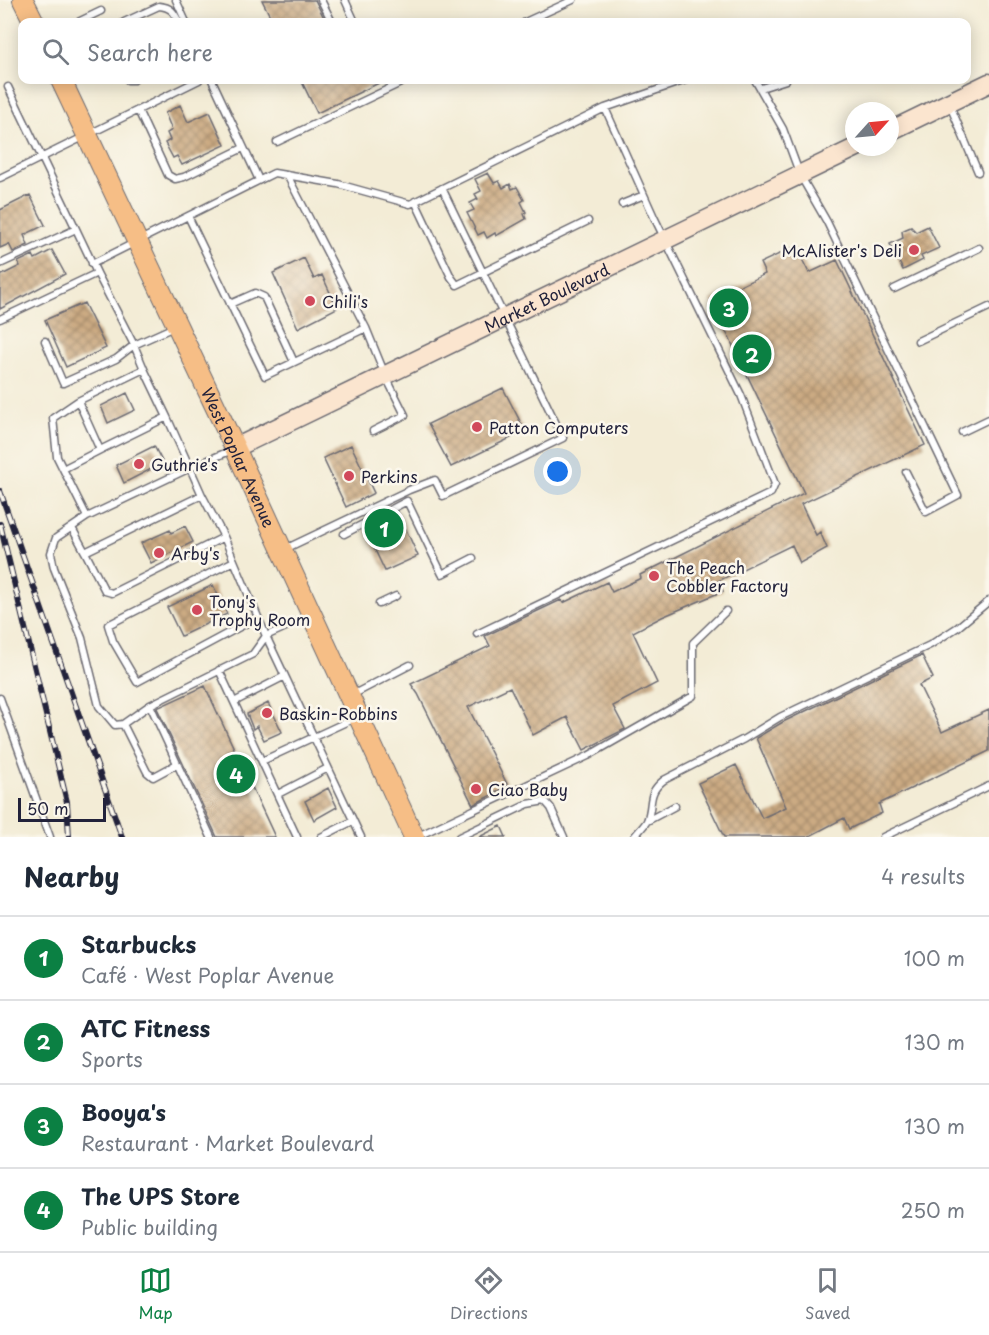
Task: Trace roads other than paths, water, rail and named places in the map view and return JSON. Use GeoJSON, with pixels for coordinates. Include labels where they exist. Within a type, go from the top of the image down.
{"type":"FeatureCollection","features":[{"type":"Feature","properties":{"kind":"main road"},"geometry":{"type":"LineString","coordinates":[[23,0],[32,18]]}},
{"type":"Feature","properties":{"kind":"main road","name":"West Poplar Avenue"},"geometry":{"type":"LineString","coordinates":[[63,84],[415,837]]}},
{"type":"Feature","properties":{"kind":"street"},"geometry":{"type":"LineString","coordinates":[[899,127],[989,83]]}},
{"type":"Feature","properties":{"kind":"street","name":"Market Boulevard"},"geometry":{"type":"LineString","coordinates":[[235,448],[386,377],[845,153]]}},
{"type":"Feature","properties":{"kind":"lane"},"geometry":{"type":"LineString","coordinates":[[176,0],[184,18]]}},
{"type":"Feature","properties":{"kind":"lane"},"geometry":{"type":"LineString","coordinates":[[321,0],[330,18]]}},
{"type":"Feature","properties":{"kind":"lane"},"geometry":{"type":"LineString","coordinates":[[345,0],[353,18]]}},
{"type":"Feature","properties":{"kind":"lane"},"geometry":{"type":"LineString","coordinates":[[534,18],[573,0]]}},
{"type":"Feature","properties":{"kind":"lane"},"geometry":{"type":"LineString","coordinates":[[133,18],[159,6],[165,6],[172,10],[177,18]]}},
{"type":"Feature","properties":{"kind":"lane"},"geometry":{"type":"LineString","coordinates":[[87,18],[101,11]]}},
{"type":"Feature","properties":{"kind":"lane"},"geometry":{"type":"LineString","coordinates":[[0,178],[191,84]]}},
{"type":"Feature","properties":{"kind":"lane"},"geometry":{"type":"LineString","coordinates":[[214,84],[259,180]]}},
{"type":"Feature","properties":{"kind":"lane"},"geometry":{"type":"LineString","coordinates":[[277,142],[399,84]]}},
{"type":"Feature","properties":{"kind":"lane"},"geometry":{"type":"LineString","coordinates":[[92,264],[274,173],[338,184],[410,204],[605,108],[674,84]]}},
{"type":"Feature","properties":{"kind":"lane"},"geometry":{"type":"LineString","coordinates":[[758,84],[783,129],[800,175],[827,222],[958,495],[926,512],[906,472]]}},
{"type":"Feature","properties":{"kind":"lane"},"geometry":{"type":"LineString","coordinates":[[760,88],[776,84]]}},
{"type":"Feature","properties":{"kind":"lane"},"geometry":{"type":"LineString","coordinates":[[8,87],[92,264],[134,345],[202,495],[224,537],[266,636],[361,837]]}},
{"type":"Feature","properties":{"kind":"lane"},"geometry":{"type":"LineString","coordinates":[[949,103],[978,172]]}},
{"type":"Feature","properties":{"kind":"lane"},"geometry":{"type":"LineString","coordinates":[[477,634],[771,493],[775,484],[741,395],[665,240],[605,108]]}},
{"type":"Feature","properties":{"kind":"lane"},"geometry":{"type":"LineString","coordinates":[[138,110],[168,175],[175,179],[184,177],[243,148]]}},
{"type":"Feature","properties":{"kind":"lane"},"geometry":{"type":"LineString","coordinates":[[287,176],[366,328],[405,416],[373,431]]}},
{"type":"Feature","properties":{"kind":"lane"},"geometry":{"type":"LineString","coordinates":[[282,551],[435,480],[443,496],[563,438],[442,188]]}},
{"type":"Feature","properties":{"kind":"lane"},"geometry":{"type":"LineString","coordinates":[[622,204],[644,195]]}},
{"type":"Feature","properties":{"kind":"lane"},"geometry":{"type":"LineString","coordinates":[[416,201],[457,285],[588,221]]}},
{"type":"Feature","properties":{"kind":"lane"},"geometry":{"type":"LineString","coordinates":[[188,216],[265,376],[366,328]]}},
{"type":"Feature","properties":{"kind":"lane"},"geometry":{"type":"LineString","coordinates":[[0,264],[76,229]]}},
{"type":"Feature","properties":{"kind":"lane"},"geometry":{"type":"LineString","coordinates":[[894,289],[979,248]]}},
{"type":"Feature","properties":{"kind":"lane"},"geometry":{"type":"LineString","coordinates":[[0,319],[97,273]]}},
{"type":"Feature","properties":{"kind":"lane"},"geometry":{"type":"LineString","coordinates":[[230,304],[255,292],[264,297],[294,362]]}},
{"type":"Feature","properties":{"kind":"lane"},"geometry":{"type":"LineString","coordinates":[[918,341],[989,307]]}},
{"type":"Feature","properties":{"kind":"lane"},"geometry":{"type":"LineString","coordinates":[[45,342],[63,383],[116,358],[134,345],[177,326]]}},
{"type":"Feature","properties":{"kind":"lane"},"geometry":{"type":"LineString","coordinates":[[87,517],[57,457],[53,418],[78,401],[144,369]]}},
{"type":"Feature","properties":{"kind":"lane"},"geometry":{"type":"LineString","coordinates":[[78,401],[100,450]]}},
{"type":"Feature","properties":{"kind":"lane"},"geometry":{"type":"LineString","coordinates":[[63,469],[166,417]]}},
{"type":"Feature","properties":{"kind":"lane"},"geometry":{"type":"LineString","coordinates":[[962,432],[989,419]]}},
{"type":"Feature","properties":{"kind":"lane"},"geometry":{"type":"LineString","coordinates":[[235,448],[87,517],[56,538],[51,553],[54,567],[82,638],[99,706],[115,725],[123,724],[150,705],[253,654],[266,636],[311,615]]}},
{"type":"Feature","properties":{"kind":"lane"},"geometry":{"type":"LineString","coordinates":[[85,552],[202,495]]}},
{"type":"Feature","properties":{"kind":"lane"},"geometry":{"type":"LineString","coordinates":[[344,534],[407,501],[442,574],[473,558]]}},
{"type":"Feature","properties":{"kind":"lane"},"geometry":{"type":"LineString","coordinates":[[72,528],[105,591],[112,593],[224,537]]}},
{"type":"Feature","properties":{"kind":"lane"},"geometry":{"type":"LineString","coordinates":[[234,561],[108,625],[113,641],[136,682],[258,617]]}},
{"type":"Feature","properties":{"kind":"lane"},"geometry":{"type":"LineString","coordinates":[[379,604],[396,596]]}},
{"type":"Feature","properties":{"kind":"lane"},"geometry":{"type":"LineString","coordinates":[[647,821],[650,798],[655,786],[664,780],[744,739],[780,717],[930,645],[958,627],[989,601]]}},
{"type":"Feature","properties":{"kind":"lane"},"geometry":{"type":"LineString","coordinates":[[415,837],[588,756],[693,696],[693,643],[726,610]]}},
{"type":"Feature","properties":{"kind":"lane"},"geometry":{"type":"LineString","coordinates":[[349,697],[410,665]]}},
{"type":"Feature","properties":{"kind":"lane"},"geometry":{"type":"LineString","coordinates":[[219,670],[297,837]]}},
{"type":"Feature","properties":{"kind":"lane"},"geometry":{"type":"LineString","coordinates":[[234,702],[285,676]]}},
{"type":"Feature","properties":{"kind":"lane"},"geometry":{"type":"LineString","coordinates":[[0,698],[50,837]]}},
{"type":"Feature","properties":{"kind":"lane"},"geometry":{"type":"LineString","coordinates":[[150,705],[212,837]]}},
{"type":"Feature","properties":{"kind":"lane"},"geometry":{"type":"LineString","coordinates":[[262,761],[358,716]]}},
{"type":"Feature","properties":{"kind":"lane"},"geometry":{"type":"LineString","coordinates":[[123,724],[147,772],[153,777],[177,764]]}},
{"type":"Feature","properties":{"kind":"lane"},"geometry":{"type":"LineString","coordinates":[[278,794],[328,768]]}},
{"type":"Feature","properties":{"kind":"lane"},"geometry":{"type":"LineString","coordinates":[[883,837],[989,786]]}},
{"type":"Feature","properties":{"kind":"lane"},"geometry":{"type":"LineString","coordinates":[[459,837],[528,804],[545,801],[551,808],[564,837]]}},
{"type":"Feature","properties":{"kind":"lane"},"geometry":{"type":"LineString","coordinates":[[634,837],[647,821],[675,806]]}},
{"type":"Feature","properties":{"kind":"lane"},"geometry":{"type":"LineString","coordinates":[[321,837],[353,821]]}},
{"type":"Feature","properties":{"kind":"railway"},"geometry":{"type":"LineString","coordinates":[[0,491],[122,837]]}},
{"type":"Feature","properties":{"kind":"railway"},"geometry":{"type":"LineString","coordinates":[[0,524],[67,802],[69,837]]}},
{"type":"Feature","properties":{"kind":"place","name":"McAlister's Deli"},"geometry":{"type":"Point","coordinates":[914,250]}},
{"type":"Feature","properties":{"kind":"place","name":"Chili's"},"geometry":{"type":"Point","coordinates":[310,301]}},
{"type":"Feature","properties":{"kind":"place","name":"Booya's"},"geometry":{"type":"Point","coordinates":[729,308]}},
{"type":"Feature","properties":{"kind":"place","name":"ATC Fitness"},"geometry":{"type":"Point","coordinates":[752,354]}},
{"type":"Feature","properties":{"kind":"place","name":"Patton Computers"},"geometry":{"type":"Point","coordinates":[477,427]}},
{"type":"Feature","properties":{"kind":"place","name":"Guthrie's"},"geometry":{"type":"Point","coordinates":[139,464]}},
{"type":"Feature","properties":{"kind":"place","name":"Perkins"},"geometry":{"type":"Point","coordinates":[349,476]}},
{"type":"Feature","properties":{"kind":"place","name":"Starbucks"},"geometry":{"type":"Point","coordinates":[384,528]}},
{"type":"Feature","properties":{"kind":"place","name":"Arby's"},"geometry":{"type":"Point","coordinates":[159,553]}},
{"type":"Feature","properties":{"kind":"place","name":"The Peach Cobbler Factory"},"geometry":{"type":"Point","coordinates":[654,576]}},
{"type":"Feature","properties":{"kind":"place","name":"Tony's Trophy Room"},"geometry":{"type":"Point","coordinates":[197,610]}},
{"type":"Feature","properties":{"kind":"place","name":"Baskin-Robbins"},"geometry":{"type":"Point","coordinates":[267,713]}},
{"type":"Feature","properties":{"kind":"place","name":"The UPS Store"},"geometry":{"type":"Point","coordinates":[236,774]}},
{"type":"Feature","properties":{"kind":"place","name":"Ciao Baby"},"geometry":{"type":"Point","coordinates":[476,789]}}]}
